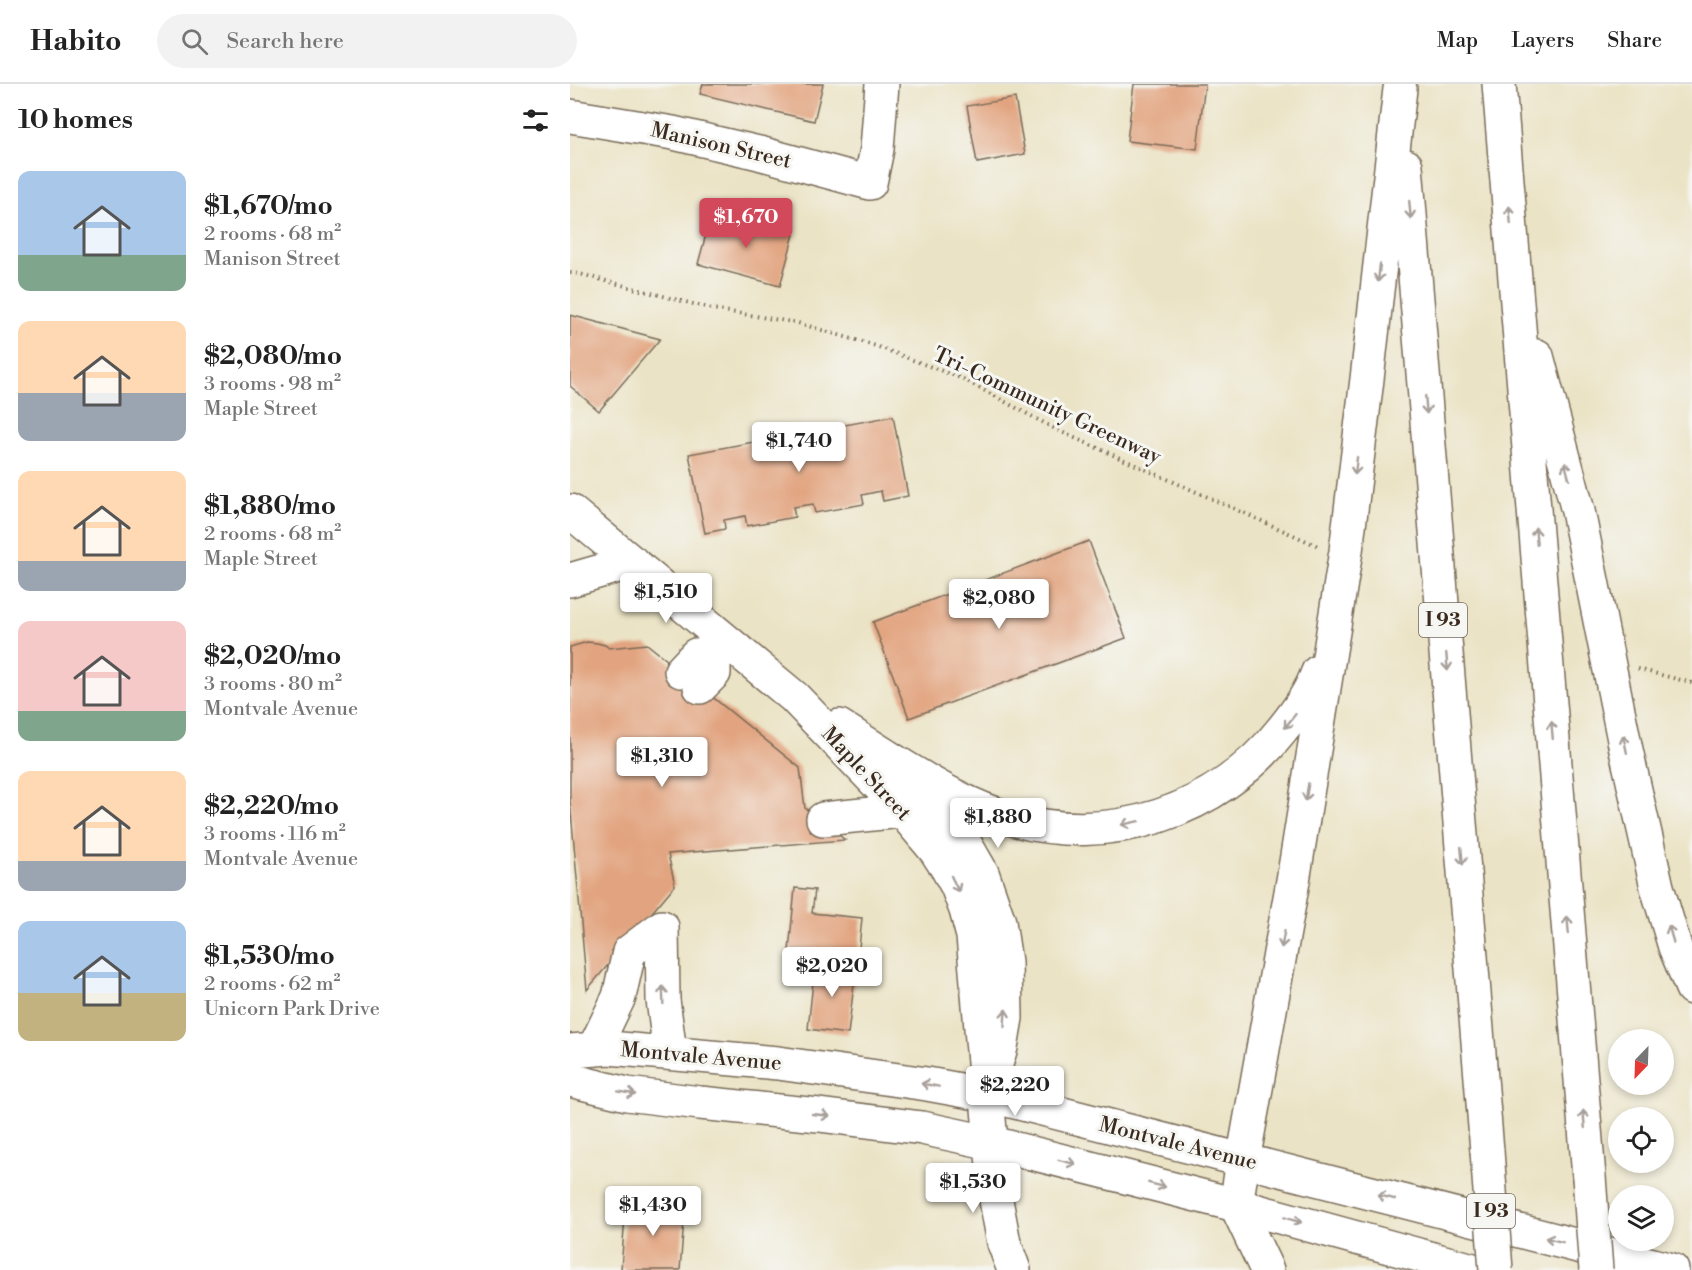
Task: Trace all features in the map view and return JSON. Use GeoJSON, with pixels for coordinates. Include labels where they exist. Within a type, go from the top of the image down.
{"type":"FeatureCollection","features":[{"type":"Feature","properties":{"kind":"main road","name":"Manison Street"},"geometry":{"type":"LineString","coordinates":[[570,116],[673,133],[870,183],[878,149],[882,84]]}},
{"type":"Feature","properties":{"kind":"main road"},"geometry":{"type":"LineString","coordinates":[[1499,84],[1596,1270]]}},
{"type":"Feature","properties":{"kind":"main road"},"geometry":{"type":"LineString","coordinates":[[1267,1270],[1236,1205],[1293,881],[1346,551],[1399,87]]}},
{"type":"Feature","properties":{"kind":"main road","name":"I 93"},"geometry":{"type":"LineString","coordinates":[[1399,87],[1496,1270]]}},
{"type":"Feature","properties":{"kind":"main road"},"geometry":{"type":"LineString","coordinates":[[1515,273],[1578,511],[1626,750],[1657,887],[1675,947],[1692,988]]}},
{"type":"Feature","properties":{"kind":"main road","name":"Maple Street"},"geometry":{"type":"LineString","coordinates":[[570,511],[632,562],[720,649],[899,764],[959,833],[982,873],[994,904],[1003,941],[1006,1018],[988,1095]]}},
{"type":"Feature","properties":{"kind":"main road"},"geometry":{"type":"LineString","coordinates":[[570,580],[632,562]]}},
{"type":"Feature","properties":{"kind":"main road"},"geometry":{"type":"LineString","coordinates":[[899,764],[979,809],[1033,824],[1083,829],[1111,827],[1168,813],[1227,783],[1249,766],[1279,734],[1298,711],[1316,678],[1327,648],[1336,610]]}},
{"type":"Feature","properties":{"kind":"main road"},"geometry":{"type":"LineString","coordinates":[[691,679],[714,673],[720,649]]}},
{"type":"Feature","properties":{"kind":"main road","name":"Maple Street"},"geometry":{"type":"LineString","coordinates":[[794,697],[902,811],[942,860],[957,886],[973,936],[999,1222],[1014,1270]]}},
{"type":"Feature","properties":{"kind":"main road"},"geometry":{"type":"LineString","coordinates":[[823,819],[902,811]]}},
{"type":"Feature","properties":{"kind":"main road"},"geometry":{"type":"LineString","coordinates":[[582,1050],[619,997],[629,952],[662,927],[663,1000],[670,1053]]}},
{"type":"Feature","properties":{"kind":"main road","name":"Montvale Avenue"},"geometry":{"type":"LineString","coordinates":[[582,1050],[609,1048],[778,1063],[988,1095],[1672,1270]]}},
{"type":"Feature","properties":{"kind":"main road","name":"Montvale Avenue"},"geometry":{"type":"LineString","coordinates":[[570,1080],[627,1094],[922,1128],[992,1143],[1236,1205],[1473,1270]]}},
{"type":"Feature","properties":{"kind":"path","name":"Tri-Community Greenway"},"geometry":{"type":"LineString","coordinates":[[570,273],[712,309],[798,323],[876,346],[963,379],[1057,430],[1327,550]]}},
{"type":"Feature","properties":{"kind":"path"},"geometry":{"type":"LineString","coordinates":[[1637,669],[1692,683]]}},
{"type":"Feature","properties":{"kind":"building"},"geometry":{"type":"Polygon","coordinates":[[[703,84],[823,84],[814,121],[700,94],[703,84]]]}},
{"type":"Feature","properties":{"kind":"building"},"geometry":{"type":"Polygon","coordinates":[[[1134,84],[1205,84],[1197,149],[1127,141],[1134,84]]]}},
{"type":"Feature","properties":{"kind":"building"},"geometry":{"type":"Polygon","coordinates":[[[1015,98],[1025,154],[977,163],[967,106],[1015,98]]]}},
{"type":"Feature","properties":{"kind":"building"},"geometry":{"type":"Polygon","coordinates":[[[712,212],[794,234],[780,286],[698,264],[712,212]]]}},
{"type":"Feature","properties":{"kind":"building"},"geometry":{"type":"Polygon","coordinates":[[[570,315],[660,339],[599,411],[570,386],[570,315]]]}},
{"type":"Feature","properties":{"kind":"building"},"geometry":{"type":"Polygon","coordinates":[[[893,416],[908,496],[883,501],[881,491],[862,495],[864,504],[815,513],[813,504],[793,507],[795,517],[747,526],[745,516],[724,520],[725,529],[705,533],[689,454],[893,416]]]}},
{"type":"Feature","properties":{"kind":"building"},"geometry":{"type":"Polygon","coordinates":[[[1089,541],[1126,638],[909,718],[873,622],[1089,541]]]}},
{"type":"Feature","properties":{"kind":"building"},"geometry":{"type":"Polygon","coordinates":[[[587,642],[605,645],[609,648],[647,644],[800,768],[805,808],[845,840],[668,854],[675,885],[587,990],[570,800],[570,647],[587,642]]]}},
{"type":"Feature","properties":{"kind":"building"},"geometry":{"type":"Polygon","coordinates":[[[795,888],[815,890],[812,913],[862,918],[858,958],[789,951],[795,888]]]}},
{"type":"Feature","properties":{"kind":"building"},"geometry":{"type":"Polygon","coordinates":[[[815,963],[856,968],[848,1034],[808,1029],[815,963]]]}},
{"type":"Feature","properties":{"kind":"building"},"geometry":{"type":"Polygon","coordinates":[[[626,1202],[685,1207],[680,1270],[621,1270],[626,1202]]]}}]}
